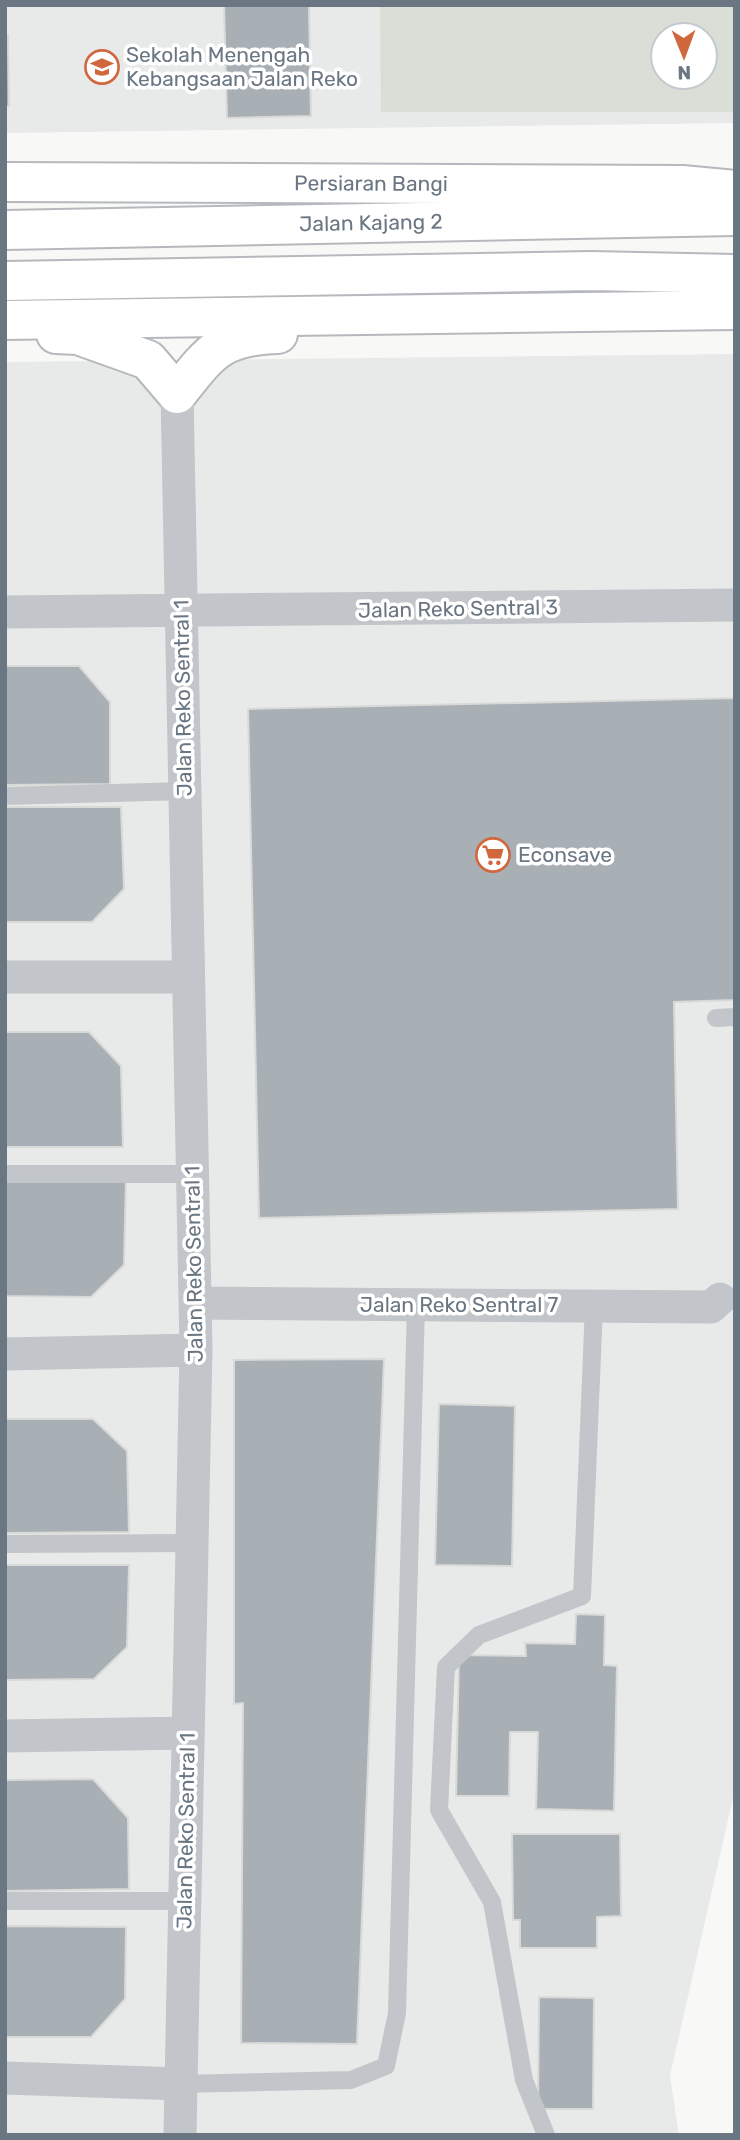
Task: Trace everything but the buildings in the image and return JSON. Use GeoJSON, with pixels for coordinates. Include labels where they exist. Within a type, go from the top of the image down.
{"type":"FeatureCollection","features":[{"type":"Feature","properties":{"kind":"main road","name":"Persiaran Bangi"},"geometry":{"type":"LineString","coordinates":[[5,183],[682,185],[735,190]]}},
{"type":"Feature","properties":{"kind":"main road","name":"Jalan Kajang 2"},"geometry":{"type":"LineString","coordinates":[[5,230],[586,221],[735,216]]}},
{"type":"Feature","properties":{"kind":"main road"},"geometry":{"type":"LineString","coordinates":[[5,281],[591,271],[735,274]]}},
{"type":"Feature","properties":{"kind":"main road"},"geometry":{"type":"LineString","coordinates":[[5,320],[735,310]]}},
{"type":"Feature","properties":{"kind":"main road"},"geometry":{"type":"LineString","coordinates":[[5,330],[79,335],[148,360],[177,394],[209,352],[250,335],[481,327],[565,314]]}},
{"type":"Feature","properties":{"kind":"street","name":"Jalan Reko Sentral 1"},"geometry":{"type":"LineString","coordinates":[[177,394],[196,1350],[180,2135]]}},
{"type":"Feature","properties":{"kind":"street","name":"Jalan Reko Sentral 3"},"geometry":{"type":"LineString","coordinates":[[5,612],[735,605]]}},
{"type":"Feature","properties":{"kind":"street"},"geometry":{"type":"LineString","coordinates":[[5,977],[188,977]]}},
{"type":"Feature","properties":{"kind":"street","name":"Jalan Reko Sentral 7"},"geometry":{"type":"LineString","coordinates":[[195,1303],[711,1307],[720,1299]]}},
{"type":"Feature","properties":{"kind":"street"},"geometry":{"type":"LineString","coordinates":[[5,1354],[196,1350]]}},
{"type":"Feature","properties":{"kind":"street"},"geometry":{"type":"LineString","coordinates":[[5,1736],[188,1732]]}},
{"type":"Feature","properties":{"kind":"street"},"geometry":{"type":"LineString","coordinates":[[5,2078],[181,2084]]}},
{"type":"Feature","properties":{"kind":"lane"},"geometry":{"type":"LineString","coordinates":[[5,796],[185,791]]}},
{"type":"Feature","properties":{"kind":"lane"},"geometry":{"type":"LineString","coordinates":[[716,1017],[735,1017]]}},
{"type":"Feature","properties":{"kind":"lane"},"geometry":{"type":"LineString","coordinates":[[5,1174],[192,1174]]}},
{"type":"Feature","properties":{"kind":"lane"},"geometry":{"type":"LineString","coordinates":[[181,2084],[351,2080],[386,2066],[397,2013],[416,1305]]}},
{"type":"Feature","properties":{"kind":"lane"},"geometry":{"type":"LineString","coordinates":[[547,2135],[524,2080],[492,1902],[439,1810],[446,1667],[479,1635],[582,1596],[594,1306]]}},
{"type":"Feature","properties":{"kind":"lane"},"geometry":{"type":"LineString","coordinates":[[5,1544],[192,1543]]}},
{"type":"Feature","properties":{"kind":"lane"},"geometry":{"type":"LineString","coordinates":[[5,1901],[184,1901]]}},
{"type":"Feature","properties":{"kind":"shaded area"},"geometry":{"type":"Polygon","coordinates":[[[5,5],[735,5],[735,123],[5,133],[5,5]]]}},
{"type":"Feature","properties":{"kind":"shaded area"},"geometry":{"type":"Polygon","coordinates":[[[380,5],[735,5],[735,112],[381,112],[380,5]]]}},
{"type":"Feature","properties":{"kind":"shaded area"},"geometry":{"type":"Polygon","coordinates":[[[735,354],[735,1789],[670,2076],[679,2135],[5,2135],[5,362],[735,354]]]}},
{"type":"Feature","properties":{"kind":"place","name":"Sekolah Menengah Kebangsaan Jalan Reko"},"geometry":{"type":"Point","coordinates":[102,67]}},
{"type":"Feature","properties":{"kind":"place","name":"Econsave"},"geometry":{"type":"Point","coordinates":[493,855]}}]}
